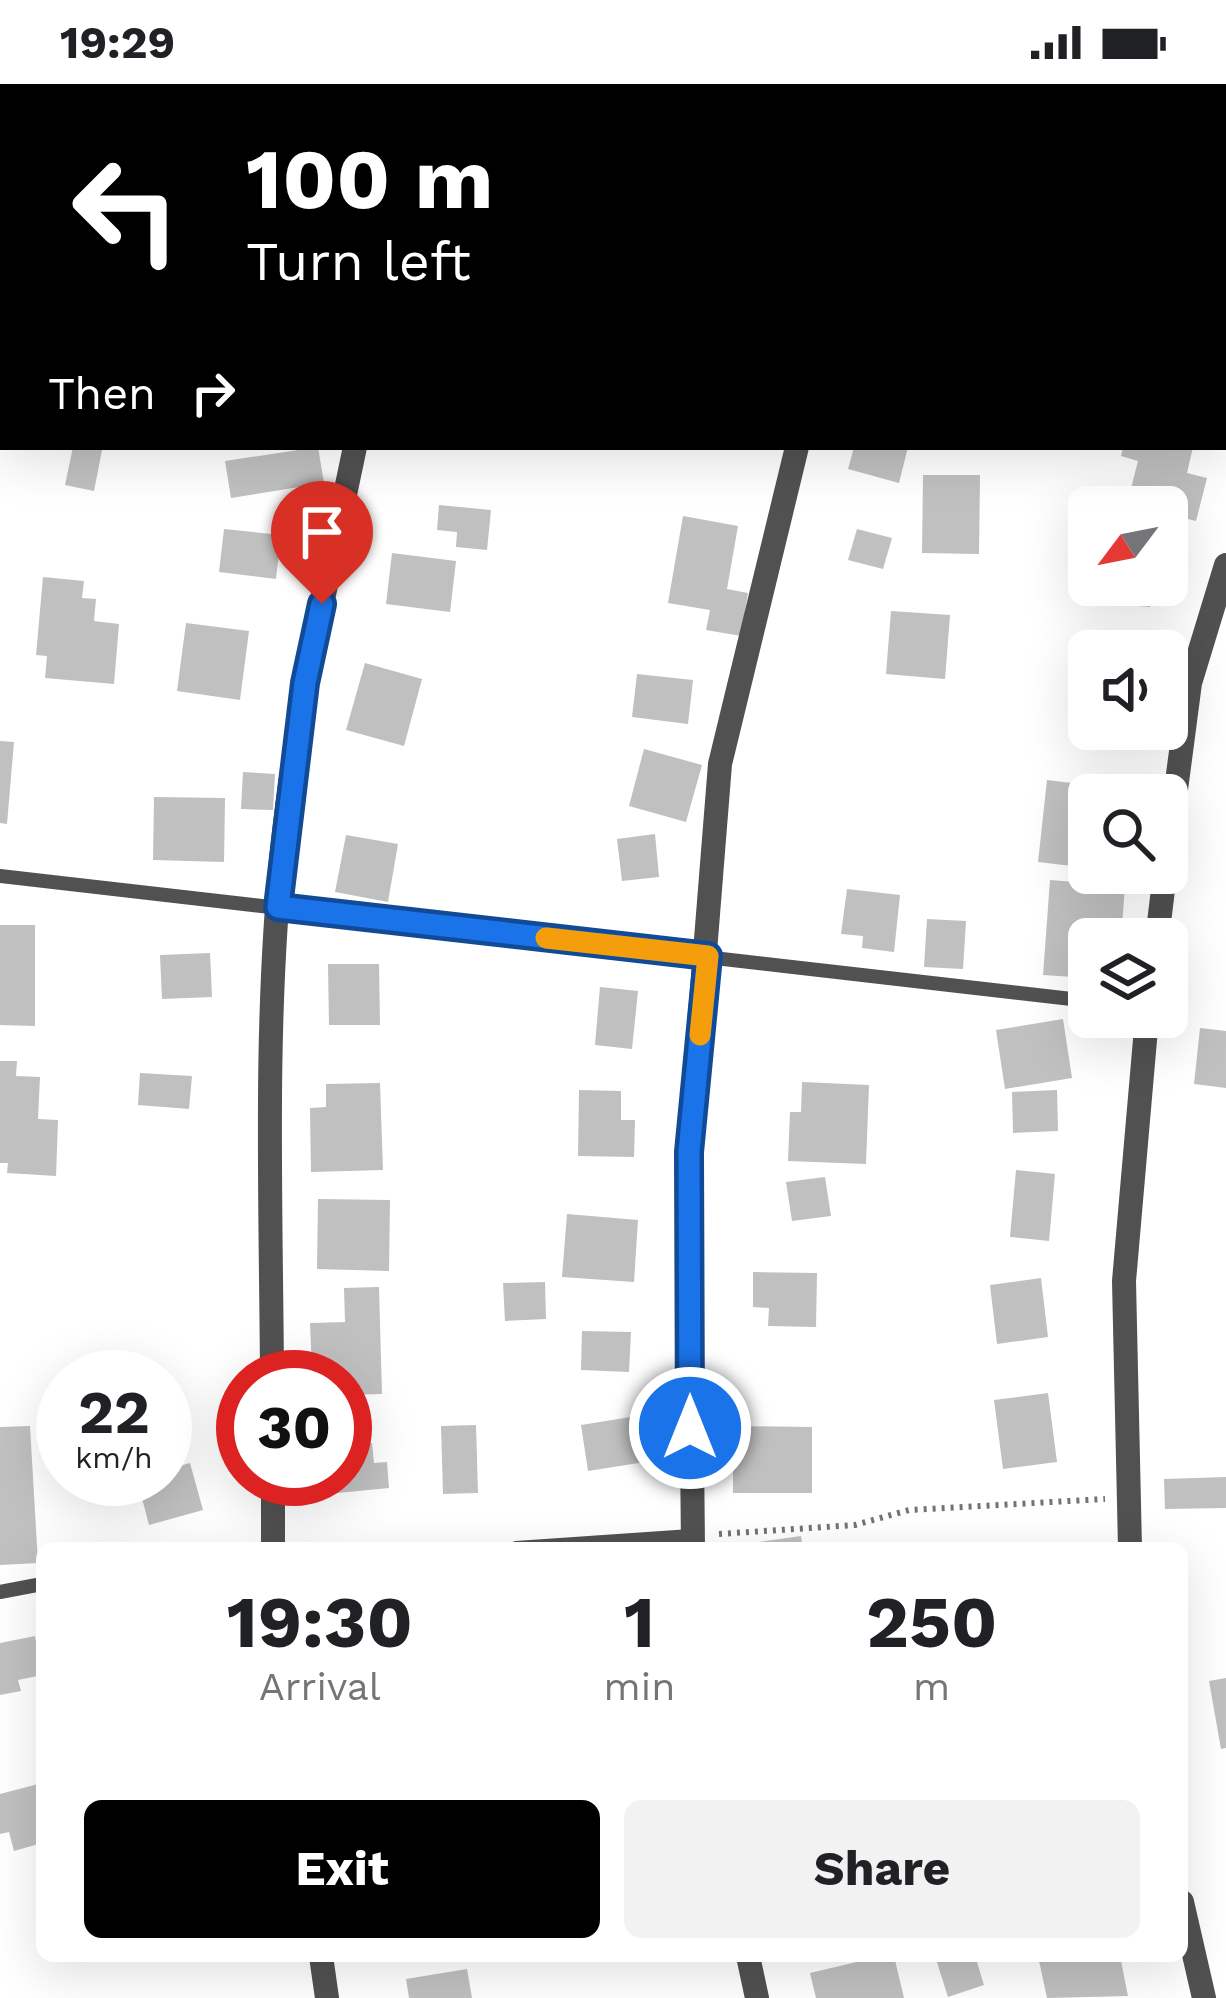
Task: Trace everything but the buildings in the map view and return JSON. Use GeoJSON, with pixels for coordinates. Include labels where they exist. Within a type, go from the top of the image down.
{"type":"FeatureCollection","features":[{"type":"Feature","properties":{"kind":"street"},"geometry":{"type":"LineString","coordinates":[[272,1350],[270,1012],[278,907],[305,683],[354,450]]}},
{"type":"Feature","properties":{"kind":"street"},"geometry":{"type":"LineString","coordinates":[[692,1542],[689,1152],[720,764],[796,450]]}},
{"type":"Feature","properties":{"kind":"street"},"geometry":{"type":"LineString","coordinates":[[1178,774],[1190,682],[1226,565]]}},
{"type":"Feature","properties":{"kind":"street"},"geometry":{"type":"LineString","coordinates":[[1130,1542],[1124,1281],[1145,1038]]}},
{"type":"Feature","properties":{"kind":"street"},"geometry":{"type":"LineString","coordinates":[[272,1506],[273,1542]]}},
{"type":"Feature","properties":{"kind":"street"},"geometry":{"type":"LineString","coordinates":[[1188,1929],[1203,1998]]}},
{"type":"Feature","properties":{"kind":"street"},"geometry":{"type":"LineString","coordinates":[[322,1962],[327,1998]]}},
{"type":"Feature","properties":{"kind":"street"},"geometry":{"type":"LineString","coordinates":[[749,1962],[757,1998]]}},
{"type":"Feature","properties":{"kind":"lane"},"geometry":{"type":"LineString","coordinates":[[0,877],[1068,999]]}},
{"type":"Feature","properties":{"kind":"lane"},"geometry":{"type":"LineString","coordinates":[[0,1592],[36,1585]]}},
{"type":"Feature","properties":{"kind":"path"},"geometry":{"type":"LineString","coordinates":[[692,1542],[855,1525],[909,1510],[1127,1497]]}},
{"type":"Feature","properties":{"kind":"slow traffic"},"geometry":{"type":"LineString","coordinates":[[546,938],[708,956],[700,1035]]}},
{"type":"Feature","properties":{"kind":"route"},"geometry":{"type":"LineString","coordinates":[[322,604],[305,683],[278,907],[708,956],[689,1152],[690,1428]]}}]}
